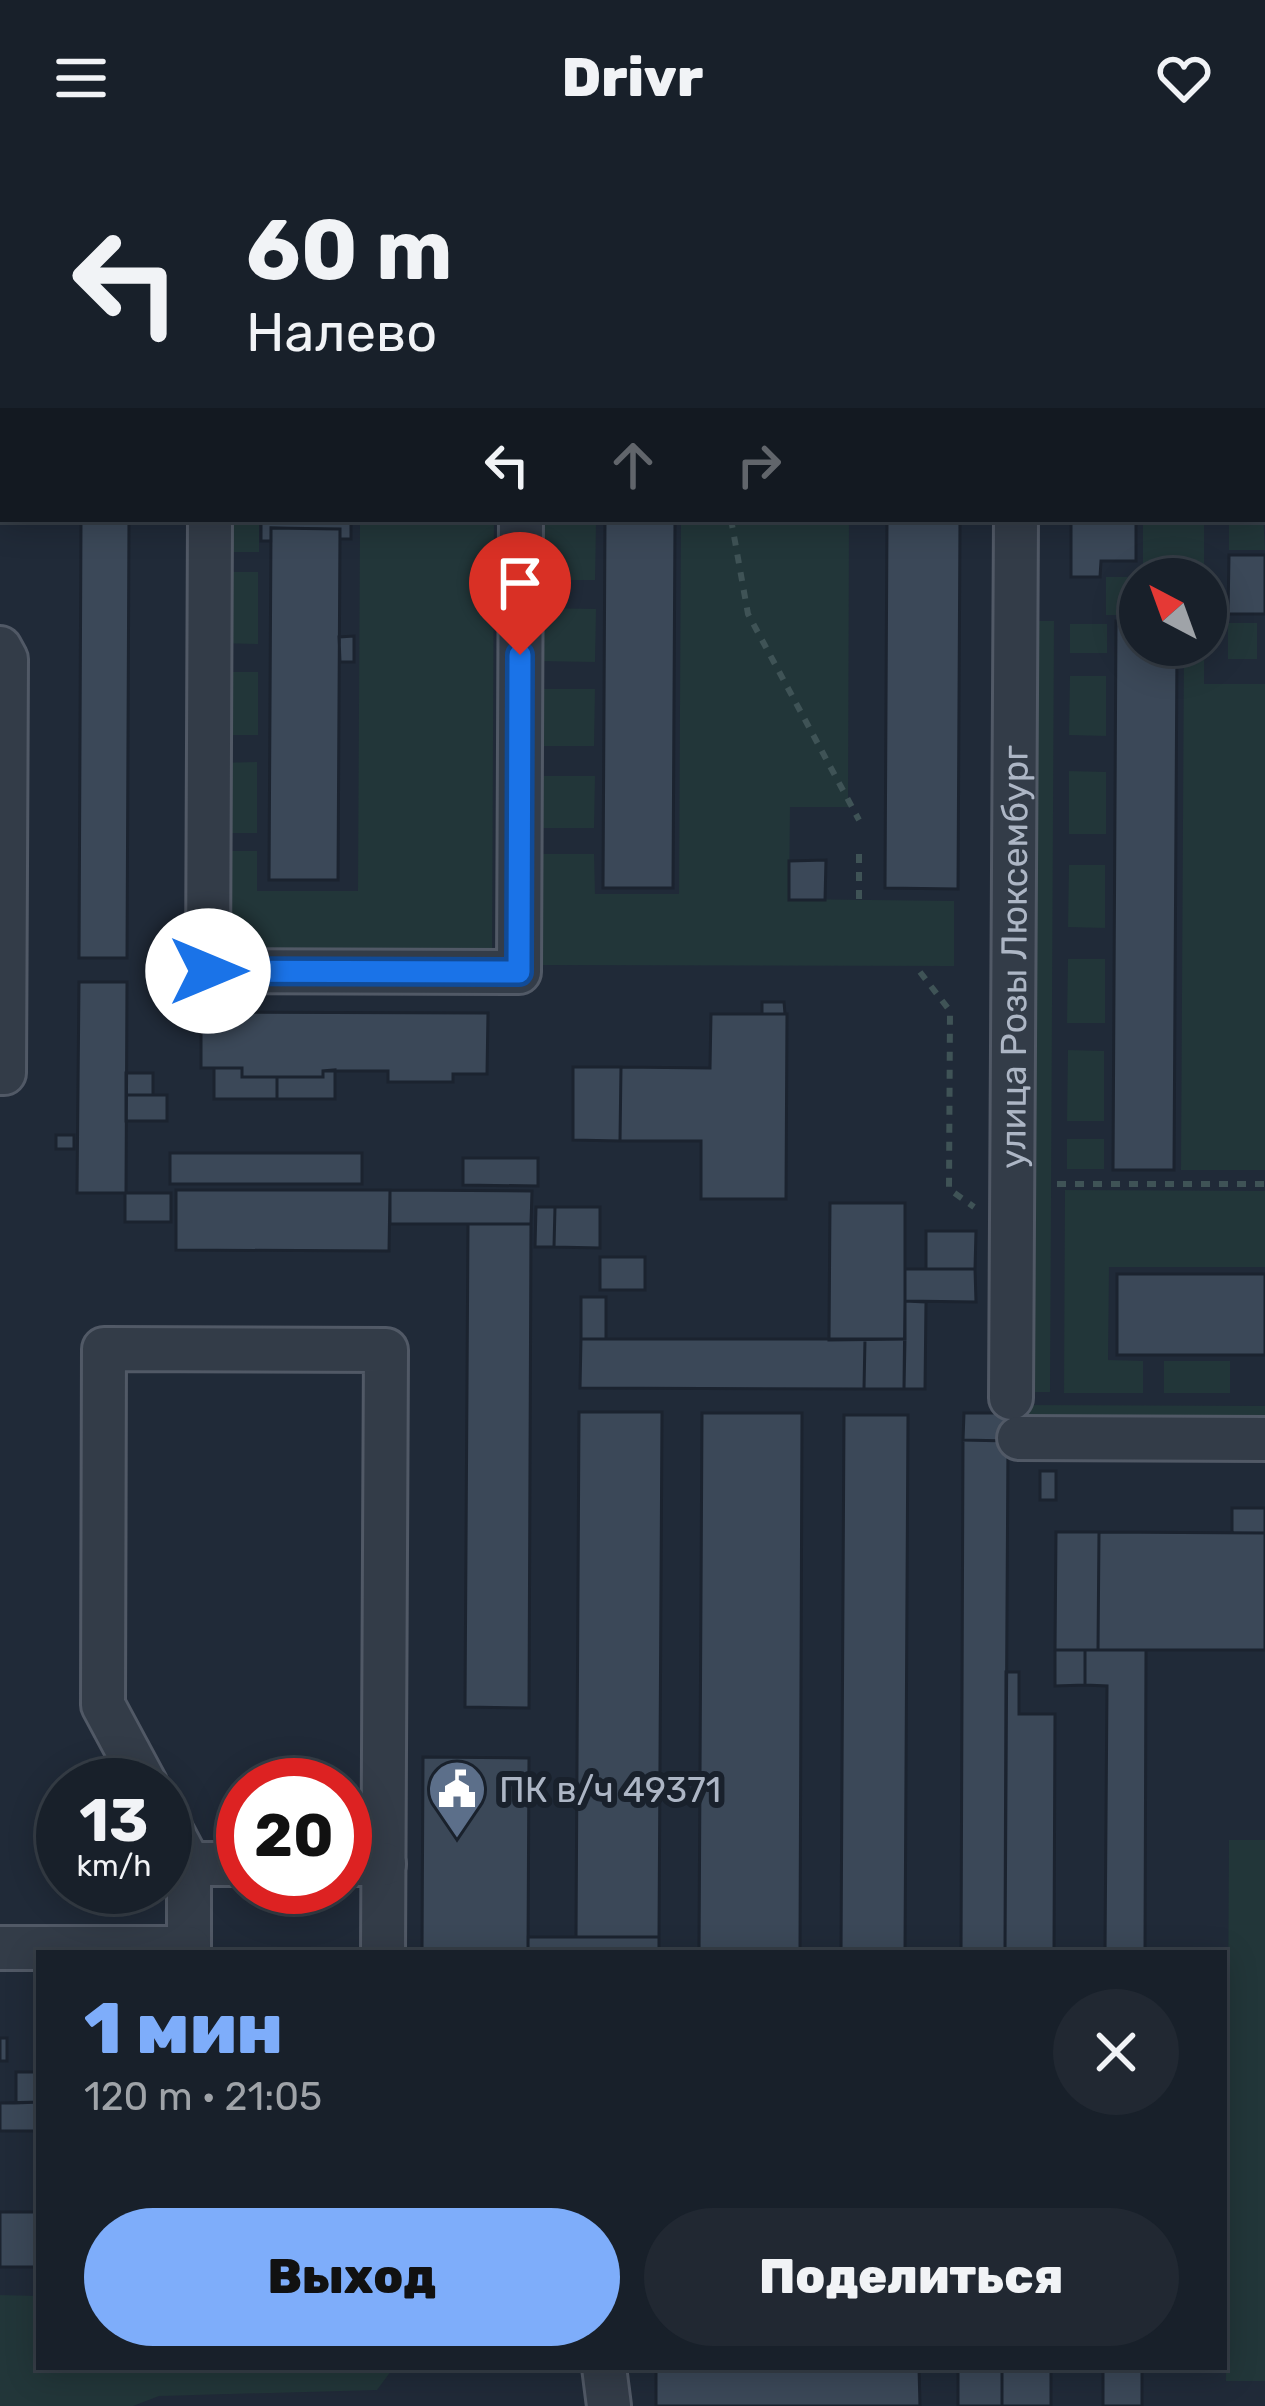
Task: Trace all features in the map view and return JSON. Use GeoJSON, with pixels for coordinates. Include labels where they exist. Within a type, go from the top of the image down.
{"type":"FeatureCollection","features":[{"type":"Feature","properties":{"kind":"street"},"geometry":{"type":"LineString","coordinates":[[210,522],[208,971],[399,972],[519,972],[521,522]]}},
{"type":"Feature","properties":{"kind":"street","name":"улица Розы Люксембург"},"geometry":{"type":"LineString","coordinates":[[1016,522],[1015,1418],[1265,1439]]}},
{"type":"Feature","properties":{"kind":"street"},"geometry":{"type":"LineString","coordinates":[[0,648],[6,659],[4,1073],[0,1073]]}},
{"type":"Feature","properties":{"kind":"street"},"geometry":{"type":"LineString","coordinates":[[131,1758],[103,1705],[104,1349],[386,1350],[369,1758]]}},
{"type":"Feature","properties":{"kind":"street"},"geometry":{"type":"LineString","coordinates":[[372,1901],[382,1950]]}},
{"type":"Feature","properties":{"kind":"street"},"geometry":{"type":"LineString","coordinates":[[189,1914],[189,1950]]}},
{"type":"Feature","properties":{"kind":"street"},"geometry":{"type":"LineString","coordinates":[[0,1948],[126,1950]]}},
{"type":"Feature","properties":{"kind":"street"},"geometry":{"type":"LineString","coordinates":[[604,2370],[609,2406]]}},
{"type":"Feature","properties":{"kind":"path"},"geometry":{"type":"LineString","coordinates":[[732,522],[748,614],[860,820]]}},
{"type":"Feature","properties":{"kind":"path"},"geometry":{"type":"LineString","coordinates":[[859,846],[859,899]]}},
{"type":"Feature","properties":{"kind":"path"},"geometry":{"type":"LineString","coordinates":[[920,973],[950,1012],[949,1189]]}},
{"type":"Feature","properties":{"kind":"path"},"geometry":{"type":"LineString","coordinates":[[1057,1184],[1265,1184]]}},
{"type":"Feature","properties":{"kind":"green space"},"geometry":{"type":"Polygon","coordinates":[[[218,522],[259,522],[259,552],[218,552],[218,522]]]}},
{"type":"Feature","properties":{"kind":"green space"},"geometry":{"type":"Polygon","coordinates":[[[360,522],[494,522],[492,961],[216,961],[216,851],[257,851],[257,891],[358,891],[360,522]]]}},
{"type":"Feature","properties":{"kind":"green space"},"geometry":{"type":"Polygon","coordinates":[[[681,522],[849,522],[848,807],[790,807],[789,899],[954,901],[954,966],[535,965],[536,854],[594,854],[595,894],[679,894],[681,522]]]}},
{"type":"Feature","properties":{"kind":"green space"},"geometry":{"type":"Polygon","coordinates":[[[1143,522],[1204,522],[1204,558],[1143,558],[1143,522]]]}},
{"type":"Feature","properties":{"kind":"green space"},"geometry":{"type":"Polygon","coordinates":[[[1229,522],[1263,522],[1265,550],[1229,550],[1229,522]]]}},
{"type":"Feature","properties":{"kind":"green space"},"geometry":{"type":"Polygon","coordinates":[[[538,524],[596,525],[595,580],[537,580],[538,524]]]}},
{"type":"Feature","properties":{"kind":"green space"},"geometry":{"type":"Polygon","coordinates":[[[218,572],[258,572],[258,644],[217,643],[218,572]]]}},
{"type":"Feature","properties":{"kind":"green space"},"geometry":{"type":"Polygon","coordinates":[[[1106,577],[1119,577],[1119,615],[1106,615],[1106,577]]]}},
{"type":"Feature","properties":{"kind":"green space"},"geometry":{"type":"Polygon","coordinates":[[[537,608],[596,609],[595,662],[537,661],[537,608]]]}},
{"type":"Feature","properties":{"kind":"green space"},"geometry":{"type":"Polygon","coordinates":[[[1033,621],[1054,621],[1050,1392],[1028,1392],[1033,621]]]}},
{"type":"Feature","properties":{"kind":"green space"},"geometry":{"type":"Polygon","coordinates":[[[1228,623],[1257,623],[1257,659],[1228,659],[1228,623]]]}},
{"type":"Feature","properties":{"kind":"green space"},"geometry":{"type":"Polygon","coordinates":[[[1070,624],[1107,624],[1107,653],[1070,653],[1070,624]]]}},
{"type":"Feature","properties":{"kind":"green space"},"geometry":{"type":"Polygon","coordinates":[[[1184,666],[1204,666],[1204,684],[1265,684],[1265,1170],[1181,1170],[1184,666]]]}},
{"type":"Feature","properties":{"kind":"green space"},"geometry":{"type":"Polygon","coordinates":[[[217,672],[258,672],[258,735],[217,735],[217,672]]]}},
{"type":"Feature","properties":{"kind":"green space"},"geometry":{"type":"Polygon","coordinates":[[[1070,676],[1106,676],[1106,736],[1069,735],[1070,676]]]}},
{"type":"Feature","properties":{"kind":"green space"},"geometry":{"type":"Polygon","coordinates":[[[537,689],[595,689],[594,746],[536,746],[537,689]]]}},
{"type":"Feature","properties":{"kind":"green space"},"geometry":{"type":"Polygon","coordinates":[[[257,762],[257,833],[216,833],[217,763],[257,762]]]}},
{"type":"Feature","properties":{"kind":"green space"},"geometry":{"type":"Polygon","coordinates":[[[1069,771],[1106,772],[1106,834],[1069,834],[1069,771]]]}},
{"type":"Feature","properties":{"kind":"green space"},"geometry":{"type":"Polygon","coordinates":[[[536,776],[595,776],[594,828],[536,828],[536,776]]]}},
{"type":"Feature","properties":{"kind":"green space"},"geometry":{"type":"Polygon","coordinates":[[[1069,865],[1105,865],[1105,928],[1068,927],[1069,865]]]}},
{"type":"Feature","properties":{"kind":"green space"},"geometry":{"type":"Polygon","coordinates":[[[1068,959],[1105,959],[1105,1023],[1067,1023],[1068,959]]]}},
{"type":"Feature","properties":{"kind":"green space"},"geometry":{"type":"Polygon","coordinates":[[[1068,1050],[1104,1051],[1104,1121],[1067,1121],[1068,1050]]]}},
{"type":"Feature","properties":{"kind":"green space"},"geometry":{"type":"Polygon","coordinates":[[[1067,1139],[1104,1139],[1104,1169],[1067,1169],[1067,1139]]]}},
{"type":"Feature","properties":{"kind":"green space"},"geometry":{"type":"Polygon","coordinates":[[[1065,1190],[1265,1191],[1265,1267],[1109,1267],[1108,1360],[1143,1361],[1143,1393],[1064,1393],[1065,1190]]]}},
{"type":"Feature","properties":{"kind":"green space"},"geometry":{"type":"Polygon","coordinates":[[[1164,1361],[1230,1361],[1230,1393],[1164,1393],[1164,1361]]]}},
{"type":"Feature","properties":{"kind":"green space"},"geometry":{"type":"Polygon","coordinates":[[[1025,1405],[1265,1406],[1265,1427],[1024,1426],[1025,1405]]]}},
{"type":"Feature","properties":{"kind":"green space"},"geometry":{"type":"Polygon","coordinates":[[[1229,1840],[1265,1840],[1265,2381],[1226,2381],[1229,1840]]]}},
{"type":"Feature","properties":{"kind":"green space"},"geometry":{"type":"Polygon","coordinates":[[[0,2295],[36,2296],[36,2370],[392,2370],[377,2390],[159,2396],[133,2406],[0,2406],[0,2295]]]}},
{"type":"Feature","properties":{"kind":"building"},"geometry":{"type":"Polygon","coordinates":[[[81,522],[129,522],[127,958],[79,958],[81,522]]]}},
{"type":"Feature","properties":{"kind":"building"},"geometry":{"type":"Polygon","coordinates":[[[261,522],[351,522],[351,539],[340,539],[340,529],[271,528],[271,541],[261,541],[261,522]]]}},
{"type":"Feature","properties":{"kind":"building"},"geometry":{"type":"Polygon","coordinates":[[[605,522],[675,522],[673,888],[603,888],[605,522]]]}},
{"type":"Feature","properties":{"kind":"building"},"geometry":{"type":"Polygon","coordinates":[[[887,522],[960,522],[958,889],[885,888],[887,522]]]}},
{"type":"Feature","properties":{"kind":"building"},"geometry":{"type":"Polygon","coordinates":[[[1071,522],[1136,522],[1136,558],[1101,561],[1100,577],[1071,577],[1071,522]]]}},
{"type":"Feature","properties":{"kind":"building"},"geometry":{"type":"Polygon","coordinates":[[[271,528],[340,529],[338,880],[269,880],[271,528]]]}},
{"type":"Feature","properties":{"kind":"building"},"geometry":{"type":"Polygon","coordinates":[[[1229,555],[1265,555],[1265,614],[1228,614],[1229,555]]]}},
{"type":"Feature","properties":{"kind":"building"},"geometry":{"type":"Polygon","coordinates":[[[1119,621],[1119,666],[1177,666],[1174,1170],[1113,1170],[1119,621]]]}},
{"type":"Feature","properties":{"kind":"building"},"geometry":{"type":"Polygon","coordinates":[[[354,636],[354,662],[340,662],[339,637],[354,636]]]}},
{"type":"Feature","properties":{"kind":"building"},"geometry":{"type":"Polygon","coordinates":[[[826,860],[825,900],[789,900],[789,861],[826,860]]]}},
{"type":"Feature","properties":{"kind":"building"},"geometry":{"type":"Polygon","coordinates":[[[79,982],[127,982],[126,1193],[77,1193],[79,982]]]}},
{"type":"Feature","properties":{"kind":"building"},"geometry":{"type":"Polygon","coordinates":[[[762,1002],[784,1002],[785,1014],[762,1014],[762,1002]]]}},
{"type":"Feature","properties":{"kind":"building"},"geometry":{"type":"Polygon","coordinates":[[[201,1012],[488,1013],[487,1074],[453,1074],[453,1082],[388,1082],[388,1071],[242,1077],[242,1068],[201,1068],[201,1012]]]}},
{"type":"Feature","properties":{"kind":"building"},"geometry":{"type":"Polygon","coordinates":[[[711,1014],[787,1014],[786,1199],[701,1199],[701,1141],[620,1141],[621,1067],[710,1068],[711,1014]]]}},
{"type":"Feature","properties":{"kind":"building"},"geometry":{"type":"Polygon","coordinates":[[[573,1067],[621,1067],[620,1141],[573,1140],[573,1067]]]}},
{"type":"Feature","properties":{"kind":"building"},"geometry":{"type":"Polygon","coordinates":[[[214,1068],[242,1068],[242,1077],[277,1077],[277,1099],[214,1099],[214,1068]]]}},
{"type":"Feature","properties":{"kind":"building"},"geometry":{"type":"Polygon","coordinates":[[[335,1070],[335,1099],[277,1099],[277,1077],[323,1077],[323,1071],[335,1070]]]}},
{"type":"Feature","properties":{"kind":"building"},"geometry":{"type":"Polygon","coordinates":[[[126,1073],[153,1073],[153,1095],[126,1095],[126,1073]]]}},
{"type":"Feature","properties":{"kind":"building"},"geometry":{"type":"Polygon","coordinates":[[[126,1095],[167,1095],[167,1121],[126,1121],[126,1095]]]}},
{"type":"Feature","properties":{"kind":"building"},"geometry":{"type":"Polygon","coordinates":[[[56,1135],[74,1135],[74,1149],[56,1149],[56,1135]]]}},
{"type":"Feature","properties":{"kind":"building"},"geometry":{"type":"Polygon","coordinates":[[[170,1153],[362,1153],[362,1184],[170,1184],[170,1153]]]}},
{"type":"Feature","properties":{"kind":"building"},"geometry":{"type":"Polygon","coordinates":[[[463,1158],[538,1158],[538,1186],[463,1185],[463,1158]]]}},
{"type":"Feature","properties":{"kind":"building"},"geometry":{"type":"Polygon","coordinates":[[[176,1190],[390,1190],[389,1251],[176,1250],[176,1190]]]}},
{"type":"Feature","properties":{"kind":"building"},"geometry":{"type":"Polygon","coordinates":[[[390,1190],[532,1191],[531,1224],[390,1224],[390,1190]]]}},
{"type":"Feature","properties":{"kind":"building"},"geometry":{"type":"Polygon","coordinates":[[[125,1193],[171,1193],[171,1222],[125,1222],[125,1193]]]}},
{"type":"Feature","properties":{"kind":"building"},"geometry":{"type":"Polygon","coordinates":[[[830,1203],[905,1203],[905,1339],[829,1340],[830,1203]]]}},
{"type":"Feature","properties":{"kind":"building"},"geometry":{"type":"Polygon","coordinates":[[[536,1207],[555,1207],[554,1247],[535,1247],[536,1207]]]}},
{"type":"Feature","properties":{"kind":"building"},"geometry":{"type":"Polygon","coordinates":[[[555,1207],[600,1207],[600,1248],[554,1247],[555,1207]]]}},
{"type":"Feature","properties":{"kind":"building"},"geometry":{"type":"Polygon","coordinates":[[[468,1224],[531,1224],[529,1708],[465,1707],[468,1224]]]}},
{"type":"Feature","properties":{"kind":"building"},"geometry":{"type":"Polygon","coordinates":[[[926,1231],[976,1231],[975,1269],[926,1269],[926,1231]]]}},
{"type":"Feature","properties":{"kind":"building"},"geometry":{"type":"Polygon","coordinates":[[[600,1257],[645,1257],[645,1290],[600,1290],[600,1257]]]}},
{"type":"Feature","properties":{"kind":"building"},"geometry":{"type":"Polygon","coordinates":[[[905,1269],[975,1269],[976,1302],[905,1301],[905,1269]]]}},
{"type":"Feature","properties":{"kind":"building"},"geometry":{"type":"Polygon","coordinates":[[[1117,1274],[1265,1274],[1265,1355],[1117,1355],[1117,1274]]]}},
{"type":"Feature","properties":{"kind":"building"},"geometry":{"type":"Polygon","coordinates":[[[581,1297],[606,1297],[606,1339],[581,1339],[581,1297]]]}},
{"type":"Feature","properties":{"kind":"building"},"geometry":{"type":"Polygon","coordinates":[[[905,1301],[926,1302],[925,1389],[904,1389],[905,1301]]]}},
{"type":"Feature","properties":{"kind":"building"},"geometry":{"type":"Polygon","coordinates":[[[581,1339],[865,1339],[864,1389],[580,1388],[581,1339]]]}},
{"type":"Feature","properties":{"kind":"building"},"geometry":{"type":"Polygon","coordinates":[[[865,1339],[905,1339],[904,1389],[864,1389],[865,1339]]]}},
{"type":"Feature","properties":{"kind":"building"},"geometry":{"type":"Polygon","coordinates":[[[579,1412],[662,1412],[659,1937],[576,1937],[579,1412]]]}},
{"type":"Feature","properties":{"kind":"building"},"geometry":{"type":"Polygon","coordinates":[[[702,1413],[802,1413],[800,1950],[699,1950],[702,1413]]]}},
{"type":"Feature","properties":{"kind":"building"},"geometry":{"type":"Polygon","coordinates":[[[964,1413],[1008,1413],[1008,1441],[963,1440],[964,1413]]]}},
{"type":"Feature","properties":{"kind":"building"},"geometry":{"type":"Polygon","coordinates":[[[844,1415],[908,1415],[905,1950],[841,1950],[844,1415]]]}},
{"type":"Feature","properties":{"kind":"building"},"geometry":{"type":"Polygon","coordinates":[[[963,1440],[1008,1441],[1005,1950],[961,1950],[963,1440]]]}},
{"type":"Feature","properties":{"kind":"building"},"geometry":{"type":"Polygon","coordinates":[[[1040,1471],[1056,1471],[1056,1500],[1040,1500],[1040,1471]]]}},
{"type":"Feature","properties":{"kind":"building"},"geometry":{"type":"Polygon","coordinates":[[[1232,1508],[1265,1508],[1265,1533],[1232,1533],[1232,1508]]]}},
{"type":"Feature","properties":{"kind":"building"},"geometry":{"type":"Polygon","coordinates":[[[1056,1532],[1099,1532],[1098,1650],[1055,1650],[1056,1532]]]}},
{"type":"Feature","properties":{"kind":"building"},"geometry":{"type":"Polygon","coordinates":[[[1099,1532],[1265,1533],[1265,1650],[1098,1650],[1099,1532]]]}},
{"type":"Feature","properties":{"kind":"building"},"geometry":{"type":"Polygon","coordinates":[[[1055,1650],[1085,1650],[1085,1685],[1055,1686],[1055,1650]]]}},
{"type":"Feature","properties":{"kind":"building"},"geometry":{"type":"Polygon","coordinates":[[[1085,1650],[1146,1650],[1145,1950],[1105,1950],[1107,1686],[1085,1685],[1085,1650]]]}},
{"type":"Feature","properties":{"kind":"building"},"geometry":{"type":"Polygon","coordinates":[[[1006,1672],[1019,1672],[1019,1714],[1055,1714],[1054,1950],[1005,1950],[1006,1672]]]}},
{"type":"Feature","properties":{"kind":"building"},"geometry":{"type":"Polygon","coordinates":[[[423,1757],[529,1758],[528,1950],[422,1950],[423,1757]]]}},
{"type":"Feature","properties":{"kind":"building"},"geometry":{"type":"Polygon","coordinates":[[[528,1937],[659,1937],[659,1950],[528,1950],[528,1937]]]}},
{"type":"Feature","properties":{"kind":"building"},"geometry":{"type":"Polygon","coordinates":[[[0,2038],[7,2038],[7,2061],[0,2061],[0,2038]]]}},
{"type":"Feature","properties":{"kind":"building"},"geometry":{"type":"Polygon","coordinates":[[[16,2072],[36,2072],[36,2102],[16,2103],[16,2072]]]}},
{"type":"Feature","properties":{"kind":"building"},"geometry":{"type":"Polygon","coordinates":[[[36,2102],[36,2131],[0,2131],[0,2103],[36,2102]]]}},
{"type":"Feature","properties":{"kind":"building"},"geometry":{"type":"Polygon","coordinates":[[[0,2212],[36,2212],[36,2267],[0,2267],[0,2212]]]}},
{"type":"Feature","properties":{"kind":"building"},"geometry":{"type":"Polygon","coordinates":[[[656,2370],[919,2370],[920,2406],[656,2406],[656,2370]]]}},
{"type":"Feature","properties":{"kind":"building"},"geometry":{"type":"Polygon","coordinates":[[[958,2370],[1002,2370],[1002,2406],[958,2406],[958,2370]]]}},
{"type":"Feature","properties":{"kind":"building"},"geometry":{"type":"Polygon","coordinates":[[[1002,2370],[1051,2370],[1051,2406],[1002,2406],[1002,2370]]]}},
{"type":"Feature","properties":{"kind":"building"},"geometry":{"type":"Polygon","coordinates":[[[1103,2370],[1142,2370],[1142,2406],[1103,2406],[1103,2370]]]}},
{"type":"Feature","properties":{"kind":"place","name":"ПК в/ч 49371"},"geometry":{"type":"Point","coordinates":[457,1840]}},
{"type":"Feature","properties":{"kind":"route"},"geometry":{"type":"LineString","coordinates":[[208,971],[519,972],[520,655]]}}]}
